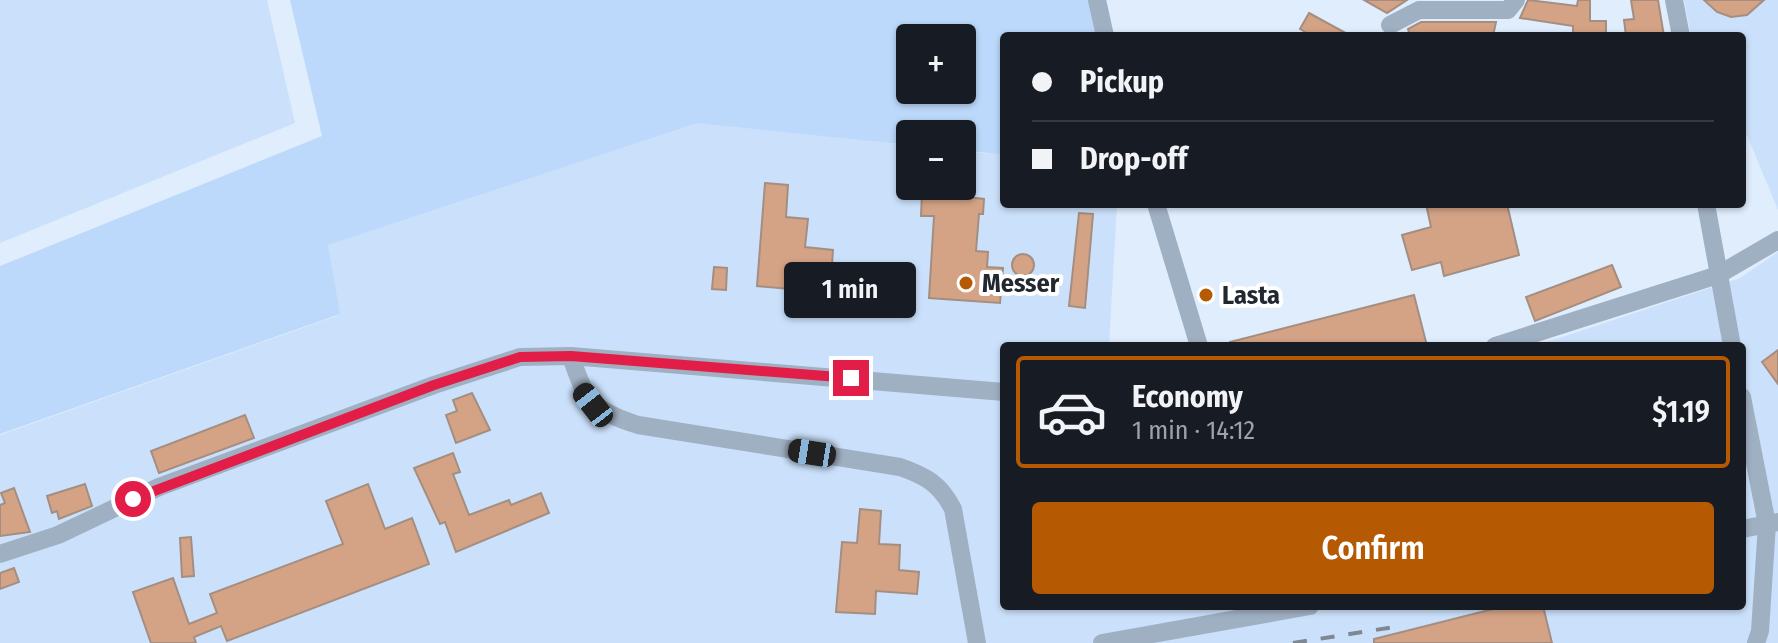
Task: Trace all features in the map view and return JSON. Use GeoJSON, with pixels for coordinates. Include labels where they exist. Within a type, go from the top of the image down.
{"type":"FeatureCollection","features":[{"type":"Feature","properties":{"kind":"street"},"geometry":{"type":"LineString","coordinates":[[1097,0],[1104,32]]}},
{"type":"Feature","properties":{"kind":"street"},"geometry":{"type":"LineString","coordinates":[[1390,25],[1419,10],[1508,10],[1516,0]]}},
{"type":"Feature","properties":{"kind":"street"},"geometry":{"type":"LineString","coordinates":[[1674,0],[1680,32]]}},
{"type":"Feature","properties":{"kind":"street"},"geometry":{"type":"LineString","coordinates":[[1157,208],[1198,342]]}},
{"type":"Feature","properties":{"kind":"street"},"geometry":{"type":"LineString","coordinates":[[1707,208],[1731,342]]}},
{"type":"Feature","properties":{"kind":"street"},"geometry":{"type":"LineString","coordinates":[[1508,342],[1718,275],[1778,240]]}},
{"type":"Feature","properties":{"kind":"street"},"geometry":{"type":"LineString","coordinates":[[0,554],[58,535],[159,487],[434,385],[520,357],[571,356],[1000,392]]}},
{"type":"Feature","properties":{"kind":"street"},"geometry":{"type":"LineString","coordinates":[[571,356],[582,390],[609,416],[638,425],[900,467],[927,477],[943,491],[953,509],[977,643]]}},
{"type":"Feature","properties":{"kind":"street"},"geometry":{"type":"LineString","coordinates":[[1746,413],[1774,524],[1756,643]]}},
{"type":"Feature","properties":{"kind":"street"},"geometry":{"type":"LineString","coordinates":[[1746,528],[1774,524]]}},
{"type":"Feature","properties":{"kind":"street"},"geometry":{"type":"LineString","coordinates":[[1102,643],[1288,610]]}},
{"type":"Feature","properties":{"kind":"shaded area"},"geometry":{"type":"Polygon","coordinates":[[[0,0],[267,0],[295,123],[0,243],[0,0]]]}},
{"type":"Feature","properties":{"kind":"shaded area"},"geometry":{"type":"Polygon","coordinates":[[[290,0],[1090,0],[1095,32],[1000,32],[1000,155],[976,152],[976,120],[896,120],[896,144],[697,123],[328,245],[340,314],[0,434],[0,266],[322,136],[290,0]]]}},
{"type":"Feature","properties":{"kind":"shaded area"},"geometry":{"type":"Polygon","coordinates":[[[1684,0],[1778,0],[1778,210],[1746,135],[1746,32],[1690,32],[1684,0]]]}},
{"type":"Feature","properties":{"kind":"shaded area"},"geometry":{"type":"Polygon","coordinates":[[[689,112],[896,144],[896,200],[976,200],[976,152],[1000,155],[1000,208],[1117,208],[1109,342],[1000,342],[1000,610],[1746,610],[1746,342],[1547,342],[1740,278],[1778,252],[1778,643],[0,643],[0,435],[339,315],[327,245],[689,112]]]}},
{"type":"Feature","properties":{"kind":"building"},"geometry":{"type":"Polygon","coordinates":[[[1364,0],[1407,0],[1387,13],[1364,0]]]}},
{"type":"Feature","properties":{"kind":"building"},"geometry":{"type":"Polygon","coordinates":[[[1528,0],[1577,6],[1578,0],[1590,0],[1590,21],[1606,21],[1606,32],[1573,32],[1573,26],[1520,18],[1528,0]]]}},
{"type":"Feature","properties":{"kind":"building"},"geometry":{"type":"Polygon","coordinates":[[[1631,0],[1658,0],[1663,32],[1626,32],[1624,20],[1634,19],[1631,0]]]}},
{"type":"Feature","properties":{"kind":"building"},"geometry":{"type":"Polygon","coordinates":[[[1704,0],[1764,0],[1747,15],[1731,17],[1717,12],[1704,0]]]}},
{"type":"Feature","properties":{"kind":"building"},"geometry":{"type":"Polygon","coordinates":[[[1309,13],[1344,32],[1305,32],[1300,29],[1309,13]]]}},
{"type":"Feature","properties":{"kind":"building"},"geometry":{"type":"Polygon","coordinates":[[[1421,22],[1496,22],[1494,32],[1409,32],[1408,29],[1421,22]]]}},
{"type":"Feature","properties":{"kind":"building"},"geometry":{"type":"Polygon","coordinates":[[[765,183],[788,185],[786,217],[808,219],[805,247],[833,250],[832,265],[804,263],[801,290],[757,286],[765,183]]]}},
{"type":"Feature","properties":{"kind":"building"},"geometry":{"type":"Polygon","coordinates":[[[984,199],[983,214],[979,214],[976,251],[988,252],[987,267],[1003,268],[1000,303],[929,298],[934,216],[921,216],[922,200],[984,199]]]}},
{"type":"Feature","properties":{"kind":"building"},"geometry":{"type":"Polygon","coordinates":[[[1427,208],[1508,208],[1519,255],[1444,276],[1441,262],[1412,270],[1402,235],[1431,227],[1427,208]]]}},
{"type":"Feature","properties":{"kind":"building"},"geometry":{"type":"Polygon","coordinates":[[[1079,213],[1093,214],[1085,308],[1069,306],[1079,213]]]}},
{"type":"Feature","properties":{"kind":"building"},"geometry":{"type":"Polygon","coordinates":[[[1023,254],[1031,257],[1034,265],[1031,273],[1023,276],[1015,273],[1012,265],[1015,257],[1023,254]]]}},
{"type":"Feature","properties":{"kind":"building"},"geometry":{"type":"Polygon","coordinates":[[[1612,265],[1621,287],[1535,321],[1526,297],[1612,265]]]}},
{"type":"Feature","properties":{"kind":"building"},"geometry":{"type":"Polygon","coordinates":[[[714,267],[727,268],[726,290],[712,289],[714,267]]]}},
{"type":"Feature","properties":{"kind":"building"},"geometry":{"type":"Polygon","coordinates":[[[1414,295],[1426,342],[1230,342],[1414,295]]]}},
{"type":"Feature","properties":{"kind":"building"},"geometry":{"type":"Polygon","coordinates":[[[1778,350],[1778,384],[1762,362],[1778,350]]]}},
{"type":"Feature","properties":{"kind":"building"},"geometry":{"type":"Polygon","coordinates":[[[472,393],[490,430],[456,443],[446,415],[457,411],[453,400],[472,393]]]}},
{"type":"Feature","properties":{"kind":"building"},"geometry":{"type":"Polygon","coordinates":[[[245,415],[254,438],[159,473],[151,451],[245,415]]]}},
{"type":"Feature","properties":{"kind":"building"},"geometry":{"type":"Polygon","coordinates":[[[453,453],[460,472],[453,474],[469,515],[509,500],[511,505],[541,493],[549,513],[456,552],[445,522],[440,524],[414,468],[453,453]]]}},
{"type":"Feature","properties":{"kind":"building"},"geometry":{"type":"Polygon","coordinates":[[[85,484],[92,506],[59,519],[57,511],[52,513],[47,496],[85,484]]]}},
{"type":"Feature","properties":{"kind":"building"},"geometry":{"type":"Polygon","coordinates":[[[368,484],[385,529],[412,518],[429,564],[227,641],[221,626],[194,637],[196,643],[151,643],[133,592],[173,578],[189,624],[217,613],[210,594],[343,544],[326,501],[368,484]]]}},
{"type":"Feature","properties":{"kind":"building"},"geometry":{"type":"Polygon","coordinates":[[[14,488],[30,532],[0,536],[0,505],[5,503],[1,493],[14,488]]]}},
{"type":"Feature","properties":{"kind":"building"},"geometry":{"type":"Polygon","coordinates":[[[860,509],[881,511],[879,544],[900,545],[899,570],[919,572],[917,594],[876,591],[875,614],[836,612],[842,542],[857,543],[860,509]]]}},
{"type":"Feature","properties":{"kind":"building"},"geometry":{"type":"Polygon","coordinates":[[[191,537],[194,576],[182,577],[180,538],[191,537]]]}},
{"type":"Feature","properties":{"kind":"building"},"geometry":{"type":"Polygon","coordinates":[[[14,568],[19,582],[0,589],[0,573],[14,568]]]}},
{"type":"Feature","properties":{"kind":"building"},"geometry":{"type":"Polygon","coordinates":[[[1489,610],[1544,610],[1552,643],[1374,643],[1374,639],[1489,610]]]}},
{"type":"Feature","properties":{"kind":"railway"},"geometry":{"type":"LineString","coordinates":[[1293,643],[1394,627]]}},
{"type":"Feature","properties":{"kind":"place","name":"Messer"},"geometry":{"type":"Point","coordinates":[966,283]}},
{"type":"Feature","properties":{"kind":"place","name":"Lasta"},"geometry":{"type":"Point","coordinates":[1206,295]}},
{"type":"Feature","properties":{"kind":"route"},"geometry":{"type":"LineString","coordinates":[[133,499],[434,385],[520,357],[571,356],[851,378]]}}]}
